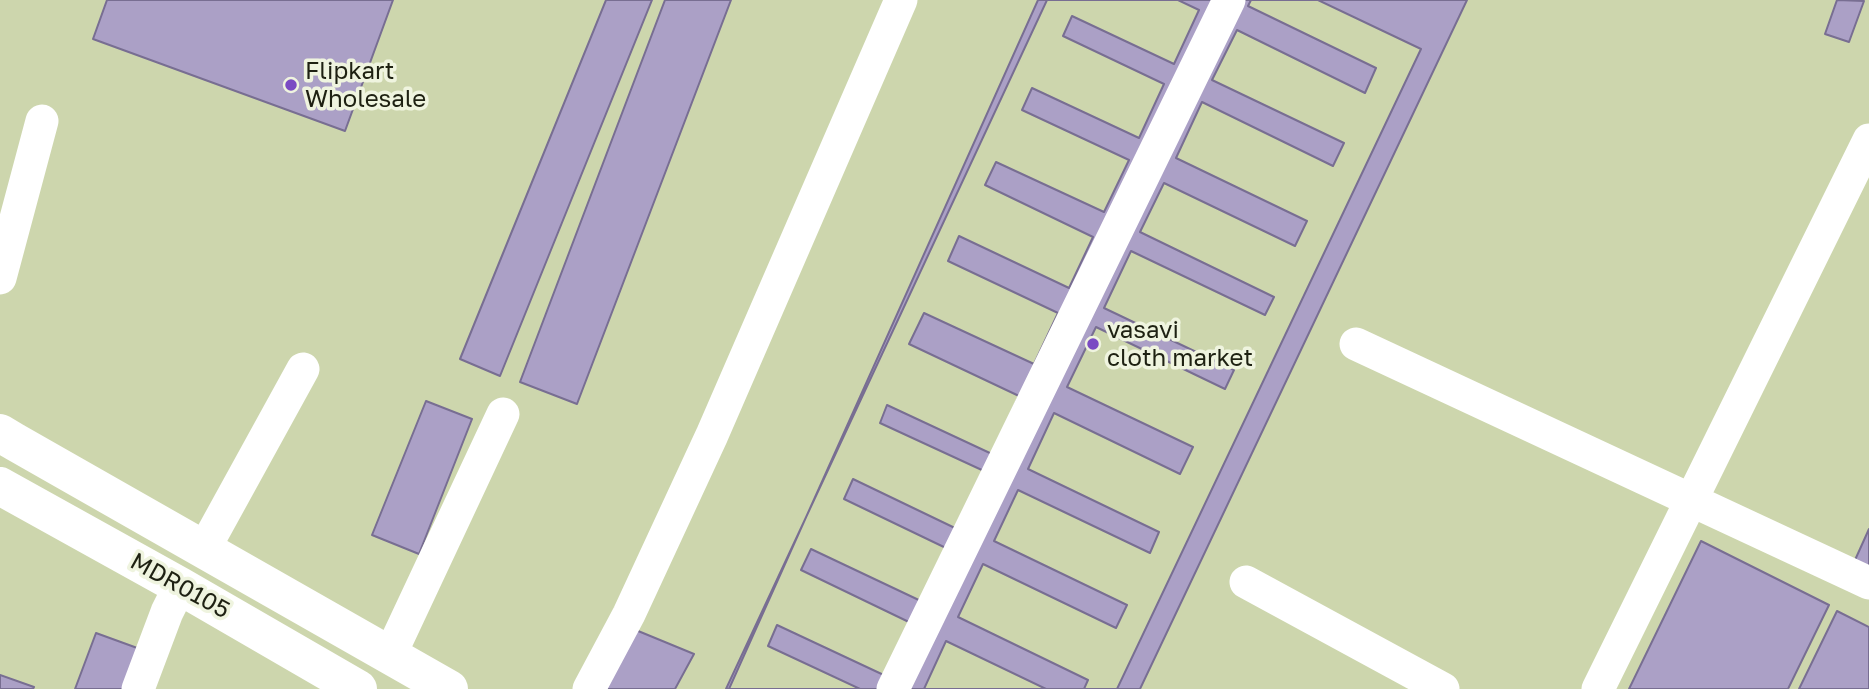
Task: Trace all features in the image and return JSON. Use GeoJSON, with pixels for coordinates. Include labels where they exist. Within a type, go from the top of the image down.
{"type":"FeatureCollection","features":[{"type":"Feature","properties":{"kind":"main road","name":"MDR0105"},"geometry":{"type":"LineString","coordinates":[[0,433],[449,689]]}},
{"type":"Feature","properties":{"kind":"main road","name":"MDR0105"},"geometry":{"type":"LineString","coordinates":[[0,486],[358,689]]}},
{"type":"Feature","properties":{"kind":"street"},"geometry":{"type":"LineString","coordinates":[[589,689],[629,614],[712,435],[901,0]]}},
{"type":"Feature","properties":{"kind":"street"},"geometry":{"type":"LineString","coordinates":[[892,689],[1229,0]]}},
{"type":"Feature","properties":{"kind":"street"},"geometry":{"type":"LineString","coordinates":[[0,278],[42,121]]}},
{"type":"Feature","properties":{"kind":"street"},"geometry":{"type":"LineString","coordinates":[[1598,689],[1869,140]]}},
{"type":"Feature","properties":{"kind":"street"},"geometry":{"type":"LineString","coordinates":[[1356,344],[1869,583]]}},
{"type":"Feature","properties":{"kind":"street"},"geometry":{"type":"LineString","coordinates":[[204,549],[303,369]]}},
{"type":"Feature","properties":{"kind":"street"},"geometry":{"type":"LineString","coordinates":[[390,655],[503,414]]}},
{"type":"Feature","properties":{"kind":"street"},"geometry":{"type":"LineString","coordinates":[[1246,582],[1443,689]]}},
{"type":"Feature","properties":{"kind":"street"},"geometry":{"type":"LineString","coordinates":[[138,689],[167,612],[180,586]]}},
{"type":"Feature","properties":{"kind":"building","name":"Flipkart Wholesale"},"geometry":{"type":"Polygon","coordinates":[[[107,0],[393,0],[345,131],[93,39],[107,0]]]}},
{"type":"Feature","properties":{"kind":"building"},"geometry":{"type":"Polygon","coordinates":[[[606,0],[652,0],[500,376],[460,359],[606,0]]]}},
{"type":"Feature","properties":{"kind":"building"},"geometry":{"type":"Polygon","coordinates":[[[665,0],[731,0],[577,404],[520,382],[665,0]]]}},
{"type":"Feature","properties":{"kind":"building","name":"vasavi cloth market"},"geometry":{"type":"Polygon","coordinates":[[[1038,0],[1467,0],[1140,689],[729,689],[1038,0]]]}},
{"type":"Feature","properties":{"kind":"building"},"geometry":{"type":"Polygon","coordinates":[[[1047,0],[1178,0],[1199,10],[1174,64],[1072,16],[1063,36],[1164,84],[1139,138],[1032,88],[1022,110],[1129,160],[1104,212],[996,162],[985,185],[1093,237],[1069,288],[959,236],[948,261],[1058,313],[1034,364],[924,313],[909,344],[1019,396],[992,454],[887,405],[880,423],[984,471],[957,529],[853,479],[844,499],[948,549],[923,602],[811,549],[801,570],[913,624],[888,677],[777,625],[768,646],[860,689],[726,689],[1047,0]]]}},
{"type":"Feature","properties":{"kind":"building"},"geometry":{"type":"Polygon","coordinates":[[[1251,0],[1318,0],[1421,49],[1117,689],[1084,689],[1088,680],[958,617],[983,564],[1116,628],[1127,605],[994,541],[1018,490],[1150,553],[1159,532],[1028,469],[1054,413],[1180,474],[1193,447],[1067,387],[1096,327],[1225,389],[1234,370],[1104,308],[1131,251],[1265,315],[1274,297],[1140,232],[1164,183],[1295,246],[1307,221],[1176,158],[1202,102],[1333,166],[1344,143],[1212,80],[1237,30],[1365,93],[1376,68],[1248,6],[1251,0]]]}},
{"type":"Feature","properties":{"kind":"building"},"geometry":{"type":"Polygon","coordinates":[[[1837,0],[1864,1],[1849,42],[1825,34],[1837,0]]]}},
{"type":"Feature","properties":{"kind":"building"},"geometry":{"type":"Polygon","coordinates":[[[426,401],[472,419],[419,554],[372,535],[426,401]]]}},
{"type":"Feature","properties":{"kind":"building"},"geometry":{"type":"Polygon","coordinates":[[[1869,529],[1869,567],[1855,560],[1869,529]]]}},
{"type":"Feature","properties":{"kind":"building"},"geometry":{"type":"Polygon","coordinates":[[[1701,541],[1829,605],[1788,689],[1629,689],[1701,541]]]}},
{"type":"Feature","properties":{"kind":"building"},"geometry":{"type":"Polygon","coordinates":[[[1837,611],[1869,627],[1869,689],[1799,689],[1837,611]]]}},
{"type":"Feature","properties":{"kind":"building"},"geometry":{"type":"Polygon","coordinates":[[[626,626],[694,654],[675,689],[601,689],[626,626]]]}},
{"type":"Feature","properties":{"kind":"building"},"geometry":{"type":"Polygon","coordinates":[[[96,633],[140,649],[125,689],[75,689],[96,633]]]}},
{"type":"Feature","properties":{"kind":"building"},"geometry":{"type":"Polygon","coordinates":[[[946,641],[1046,689],[924,689],[946,641]]]}},
{"type":"Feature","properties":{"kind":"building"},"geometry":{"type":"Polygon","coordinates":[[[0,675],[34,687],[0,689],[0,675]]]}},
{"type":"Feature","properties":{"kind":"place","name":"Flipkart Wholesale"},"geometry":{"type":"Point","coordinates":[291,85]}},
{"type":"Feature","properties":{"kind":"place","name":"vasavi cloth market"},"geometry":{"type":"Point","coordinates":[1093,344]}}]}
